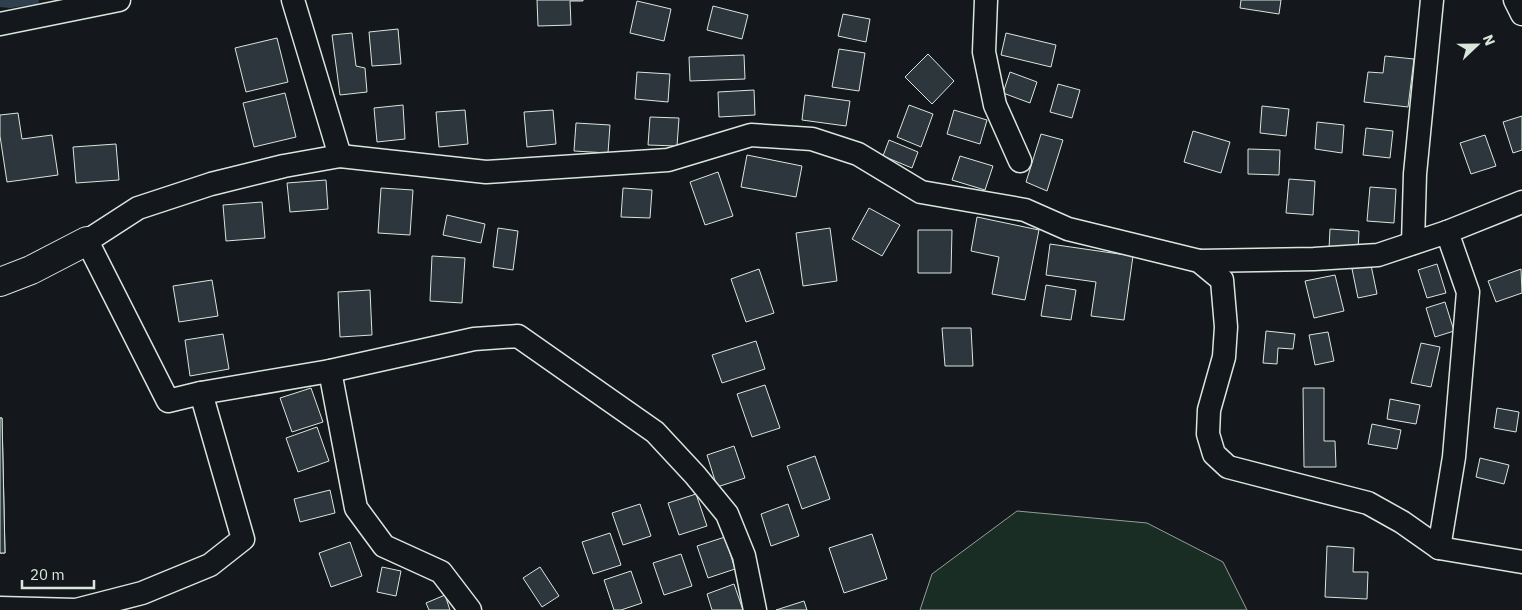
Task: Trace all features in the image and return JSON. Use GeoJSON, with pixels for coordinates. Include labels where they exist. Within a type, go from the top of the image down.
{"type":"FeatureCollection","features":[{"type":"Feature","properties":{"kind":"street"},"geometry":{"type":"LineString","coordinates":[[0,24],[119,0]]}},
{"type":"Feature","properties":{"kind":"street"},"geometry":{"type":"LineString","coordinates":[[293,0],[340,156]]}},
{"type":"Feature","properties":{"kind":"street"},"geometry":{"type":"LineString","coordinates":[[986,0],[984,52],[996,105],[1020,162]]}},
{"type":"Feature","properties":{"kind":"street"},"geometry":{"type":"LineString","coordinates":[[1413,243],[1415,174],[1432,0]]}},
{"type":"Feature","properties":{"kind":"street"},"geometry":{"type":"LineString","coordinates":[[1514,0],[1522,14]]}},
{"type":"Feature","properties":{"kind":"street"},"geometry":{"type":"LineString","coordinates":[[0,282],[31,270],[87,241],[138,208],[202,187],[284,166],[340,156],[486,172],[668,160],[751,135],[812,139],[858,154],[922,192],[1025,210],[1068,228],[1199,261],[1314,260],[1378,255],[1447,232],[1522,202]]}},
{"type":"Feature","properties":{"kind":"street"},"geometry":{"type":"LineString","coordinates":[[1439,548],[1454,458],[1468,292],[1447,232]]}},
{"type":"Feature","properties":{"kind":"street"},"geometry":{"type":"LineString","coordinates":[[87,241],[168,401],[201,393],[330,371],[474,339],[518,336],[655,432],[695,475],[727,514],[744,556],[755,610]]}},
{"type":"Feature","properties":{"kind":"street"},"geometry":{"type":"LineString","coordinates":[[1199,261],[1222,280],[1226,327],[1224,357],[1209,410],[1208,434],[1214,454],[1228,467],[1368,503],[1402,522],[1439,548],[1522,562]]}},
{"type":"Feature","properties":{"kind":"street"},"geometry":{"type":"LineString","coordinates":[[330,371],[356,508],[384,546],[441,572],[470,610]]}},
{"type":"Feature","properties":{"kind":"street"},"geometry":{"type":"LineString","coordinates":[[0,608],[76,610],[142,593],[210,565],[243,539],[201,393]]}},
{"type":"Feature","properties":{"kind":"green space"},"geometry":{"type":"Polygon","coordinates":[[[1017,511],[1147,523],[1223,562],[1247,610],[920,610],[932,574],[1017,511]]]}},
{"type":"Feature","properties":{"kind":"building"},"geometry":{"type":"Polygon","coordinates":[[[537,0],[583,1],[570,1],[571,25],[538,26],[537,0]]]}},
{"type":"Feature","properties":{"kind":"building"},"geometry":{"type":"Polygon","coordinates":[[[1241,0],[1281,0],[1279,14],[1240,8],[1241,0]]]}},
{"type":"Feature","properties":{"kind":"building"},"geometry":{"type":"Polygon","coordinates":[[[637,1],[671,9],[664,41],[630,33],[637,1]]]}},
{"type":"Feature","properties":{"kind":"building"},"geometry":{"type":"Polygon","coordinates":[[[713,6],[748,15],[742,39],[707,30],[713,6]]]}},
{"type":"Feature","properties":{"kind":"building"},"geometry":{"type":"Polygon","coordinates":[[[843,14],[870,19],[866,42],[838,36],[843,14]]]}},
{"type":"Feature","properties":{"kind":"building"},"geometry":{"type":"Polygon","coordinates":[[[398,29],[401,64],[372,66],[369,32],[398,29]]]}},
{"type":"Feature","properties":{"kind":"building"},"geometry":{"type":"Polygon","coordinates":[[[352,33],[356,66],[365,68],[367,92],[340,95],[332,35],[352,33]]]}},
{"type":"Feature","properties":{"kind":"building"},"geometry":{"type":"Polygon","coordinates":[[[1006,33],[1056,45],[1051,67],[1001,55],[1006,33]]]}},
{"type":"Feature","properties":{"kind":"building"},"geometry":{"type":"Polygon","coordinates":[[[277,38],[288,82],[246,92],[235,48],[277,38]]]}},
{"type":"Feature","properties":{"kind":"building"},"geometry":{"type":"Polygon","coordinates":[[[839,49],[865,53],[859,91],[832,87],[839,49]]]}},
{"type":"Feature","properties":{"kind":"building"},"geometry":{"type":"Polygon","coordinates":[[[928,54],[954,81],[932,104],[905,77],[928,54]]]}},
{"type":"Feature","properties":{"kind":"building"},"geometry":{"type":"Polygon","coordinates":[[[744,55],[745,79],[690,81],[689,57],[744,55]]]}},
{"type":"Feature","properties":{"kind":"building"},"geometry":{"type":"Polygon","coordinates":[[[1385,56],[1414,59],[1408,107],[1364,102],[1368,72],[1383,73],[1385,56]]]}},
{"type":"Feature","properties":{"kind":"building"},"geometry":{"type":"Polygon","coordinates":[[[637,72],[670,74],[668,102],[635,99],[637,72]]]}},
{"type":"Feature","properties":{"kind":"building"},"geometry":{"type":"Polygon","coordinates":[[[1010,72],[1037,82],[1030,103],[1003,93],[1010,72]]]}},
{"type":"Feature","properties":{"kind":"building"},"geometry":{"type":"Polygon","coordinates":[[[1058,84],[1080,90],[1072,118],[1050,112],[1058,84]]]}},
{"type":"Feature","properties":{"kind":"building"},"geometry":{"type":"Polygon","coordinates":[[[754,90],[755,115],[719,117],[718,92],[754,90]]]}},
{"type":"Feature","properties":{"kind":"building"},"geometry":{"type":"Polygon","coordinates":[[[285,93],[296,137],[254,147],[243,103],[285,93]]]}},
{"type":"Feature","properties":{"kind":"building"},"geometry":{"type":"Polygon","coordinates":[[[805,95],[850,101],[846,126],[802,120],[805,95]]]}},
{"type":"Feature","properties":{"kind":"building"},"geometry":{"type":"Polygon","coordinates":[[[403,105],[405,139],[377,142],[374,108],[403,105]]]}},
{"type":"Feature","properties":{"kind":"building"},"geometry":{"type":"Polygon","coordinates":[[[909,105],[933,114],[921,147],[897,137],[909,105]]]}},
{"type":"Feature","properties":{"kind":"building"},"geometry":{"type":"Polygon","coordinates":[[[1262,106],[1289,109],[1286,136],[1260,133],[1262,106]]]}},
{"type":"Feature","properties":{"kind":"building"},"geometry":{"type":"Polygon","coordinates":[[[465,110],[468,144],[439,147],[436,112],[465,110]]]}},
{"type":"Feature","properties":{"kind":"building"},"geometry":{"type":"Polygon","coordinates":[[[553,110],[556,144],[527,147],[524,112],[553,110]]]}},
{"type":"Feature","properties":{"kind":"building"},"geometry":{"type":"Polygon","coordinates":[[[954,110],[987,120],[980,144],[947,134],[954,110]]]}},
{"type":"Feature","properties":{"kind":"building"},"geometry":{"type":"Polygon","coordinates":[[[18,113],[22,139],[52,135],[58,175],[7,182],[0,136],[0,115],[18,113]]]}},
{"type":"Feature","properties":{"kind":"building"},"geometry":{"type":"Polygon","coordinates":[[[1522,116],[1522,150],[1513,153],[1503,122],[1522,116]]]}},
{"type":"Feature","properties":{"kind":"building"},"geometry":{"type":"Polygon","coordinates":[[[650,117],[679,118],[677,146],[648,145],[650,117]]]}},
{"type":"Feature","properties":{"kind":"building"},"geometry":{"type":"Polygon","coordinates":[[[1317,122],[1344,125],[1342,153],[1315,149],[1317,122]]]}},
{"type":"Feature","properties":{"kind":"building"},"geometry":{"type":"Polygon","coordinates":[[[576,123],[610,125],[608,153],[574,151],[576,123]]]}},
{"type":"Feature","properties":{"kind":"building"},"geometry":{"type":"Polygon","coordinates":[[[1366,128],[1393,131],[1390,158],[1363,155],[1366,128]]]}},
{"type":"Feature","properties":{"kind":"building"},"geometry":{"type":"Polygon","coordinates":[[[1193,131],[1230,142],[1221,173],[1184,162],[1193,131]]]}},
{"type":"Feature","properties":{"kind":"building"},"geometry":{"type":"Polygon","coordinates":[[[1041,134],[1063,140],[1047,191],[1026,182],[1041,134]]]}},
{"type":"Feature","properties":{"kind":"building"},"geometry":{"type":"Polygon","coordinates":[[[1485,135],[1496,166],[1471,174],[1460,143],[1485,135]]]}},
{"type":"Feature","properties":{"kind":"building"},"geometry":{"type":"Polygon","coordinates":[[[889,140],[918,152],[912,168],[883,156],[889,140]]]}},
{"type":"Feature","properties":{"kind":"building"},"geometry":{"type":"Polygon","coordinates":[[[116,144],[119,180],[76,183],[73,147],[116,144]]]}},
{"type":"Feature","properties":{"kind":"building"},"geometry":{"type":"Polygon","coordinates":[[[1248,149],[1280,150],[1279,175],[1248,174],[1248,149]]]}},
{"type":"Feature","properties":{"kind":"building"},"geometry":{"type":"Polygon","coordinates":[[[747,155],[802,166],[796,197],[741,187],[747,155]]]}},
{"type":"Feature","properties":{"kind":"building"},"geometry":{"type":"Polygon","coordinates":[[[960,156],[993,166],[985,190],[952,180],[960,156]]]}},
{"type":"Feature","properties":{"kind":"building"},"geometry":{"type":"Polygon","coordinates":[[[718,172],[733,216],[705,225],[690,182],[718,172]]]}},
{"type":"Feature","properties":{"kind":"building"},"geometry":{"type":"Polygon","coordinates":[[[1289,179],[1315,181],[1313,215],[1286,213],[1289,179]]]}},
{"type":"Feature","properties":{"kind":"building"},"geometry":{"type":"Polygon","coordinates":[[[326,180],[328,209],[290,212],[287,183],[326,180]]]}},
{"type":"Feature","properties":{"kind":"building"},"geometry":{"type":"Polygon","coordinates":[[[1370,187],[1396,189],[1394,223],[1367,221],[1370,187]]]}},
{"type":"Feature","properties":{"kind":"building"},"geometry":{"type":"Polygon","coordinates":[[[381,188],[413,190],[410,235],[378,233],[381,188]]]}},
{"type":"Feature","properties":{"kind":"building"},"geometry":{"type":"Polygon","coordinates":[[[623,188],[652,190],[650,218],[621,217],[623,188]]]}},
{"type":"Feature","properties":{"kind":"building"},"geometry":{"type":"Polygon","coordinates":[[[262,202],[265,238],[226,241],[223,205],[262,202]]]}},
{"type":"Feature","properties":{"kind":"building"},"geometry":{"type":"Polygon","coordinates":[[[869,208],[900,225],[882,256],[852,239],[869,208]]]}},
{"type":"Feature","properties":{"kind":"building"},"geometry":{"type":"Polygon","coordinates":[[[447,215],[485,224],[481,243],[443,235],[447,215]]]}},
{"type":"Feature","properties":{"kind":"building"},"geometry":{"type":"Polygon","coordinates":[[[977,217],[1039,230],[1025,300],[992,294],[999,257],[971,251],[977,217]]]}},
{"type":"Feature","properties":{"kind":"building"},"geometry":{"type":"Polygon","coordinates":[[[498,228],[518,231],[513,270],[493,267],[498,228]]]}},
{"type":"Feature","properties":{"kind":"building"},"geometry":{"type":"Polygon","coordinates":[[[830,228],[837,281],[803,286],[796,233],[830,228]]]}},
{"type":"Feature","properties":{"kind":"building"},"geometry":{"type":"Polygon","coordinates":[[[1330,229],[1359,231],[1358,251],[1329,249],[1330,229]]]}},
{"type":"Feature","properties":{"kind":"building"},"geometry":{"type":"Polygon","coordinates":[[[918,230],[952,230],[951,273],[918,273],[918,230]]]}},
{"type":"Feature","properties":{"kind":"building"},"geometry":{"type":"Polygon","coordinates":[[[1050,244],[1133,256],[1124,320],[1091,316],[1096,282],[1046,275],[1050,244]]]}},
{"type":"Feature","properties":{"kind":"building"},"geometry":{"type":"Polygon","coordinates":[[[432,256],[465,258],[462,303],[430,301],[432,256]]]}},
{"type":"Feature","properties":{"kind":"building"},"geometry":{"type":"Polygon","coordinates":[[[1437,264],[1446,293],[1427,298],[1418,270],[1437,264]]]}},
{"type":"Feature","properties":{"kind":"building"},"geometry":{"type":"Polygon","coordinates":[[[1371,265],[1377,294],[1358,298],[1352,269],[1371,265]]]}},
{"type":"Feature","properties":{"kind":"building"},"geometry":{"type":"Polygon","coordinates":[[[759,269],[774,313],[746,322],[731,279],[759,269]]]}},
{"type":"Feature","properties":{"kind":"building"},"geometry":{"type":"Polygon","coordinates":[[[1521,269],[1522,293],[1496,302],[1488,281],[1521,269]]]}},
{"type":"Feature","properties":{"kind":"building"},"geometry":{"type":"Polygon","coordinates":[[[1335,275],[1344,311],[1314,318],[1305,281],[1335,275]]]}},
{"type":"Feature","properties":{"kind":"building"},"geometry":{"type":"Polygon","coordinates":[[[212,280],[218,316],[179,322],[173,286],[212,280]]]}},
{"type":"Feature","properties":{"kind":"building"},"geometry":{"type":"Polygon","coordinates":[[[1046,285],[1076,290],[1071,320],[1041,316],[1046,285]]]}},
{"type":"Feature","properties":{"kind":"building"},"geometry":{"type":"Polygon","coordinates":[[[370,290],[372,335],[340,337],[338,292],[370,290]]]}},
{"type":"Feature","properties":{"kind":"building"},"geometry":{"type":"Polygon","coordinates":[[[1445,302],[1454,331],[1435,337],[1426,308],[1445,302]]]}},
{"type":"Feature","properties":{"kind":"building"},"geometry":{"type":"Polygon","coordinates":[[[942,328],[971,328],[973,366],[945,366],[942,328]]]}},
{"type":"Feature","properties":{"kind":"building"},"geometry":{"type":"Polygon","coordinates":[[[1266,331],[1295,334],[1293,349],[1278,348],[1277,364],[1263,363],[1266,331]]]}},
{"type":"Feature","properties":{"kind":"building"},"geometry":{"type":"Polygon","coordinates":[[[1328,332],[1334,361],[1315,365],[1309,335],[1328,332]]]}},
{"type":"Feature","properties":{"kind":"building"},"geometry":{"type":"Polygon","coordinates":[[[223,334],[229,369],[190,376],[185,340],[223,334]]]}},
{"type":"Feature","properties":{"kind":"building"},"geometry":{"type":"Polygon","coordinates":[[[756,341],[765,369],[722,383],[712,355],[756,341]]]}},
{"type":"Feature","properties":{"kind":"building"},"geometry":{"type":"Polygon","coordinates":[[[1421,343],[1440,347],[1431,387],[1411,383],[1421,343]]]}},
{"type":"Feature","properties":{"kind":"building"},"geometry":{"type":"Polygon","coordinates":[[[765,385],[780,428],[752,437],[737,394],[765,385]]]}},
{"type":"Feature","properties":{"kind":"building"},"geometry":{"type":"Polygon","coordinates":[[[311,388],[323,422],[292,432],[280,398],[311,388]]]}},
{"type":"Feature","properties":{"kind":"building"},"geometry":{"type":"Polygon","coordinates":[[[1303,388],[1324,388],[1324,441],[1335,441],[1336,467],[1304,467],[1303,388]]]}},
{"type":"Feature","properties":{"kind":"building"},"geometry":{"type":"Polygon","coordinates":[[[1390,399],[1420,405],[1416,424],[1387,419],[1390,399]]]}},
{"type":"Feature","properties":{"kind":"building"},"geometry":{"type":"Polygon","coordinates":[[[1497,408],[1519,412],[1516,432],[1494,428],[1497,408]]]}},
{"type":"Feature","properties":{"kind":"building"},"geometry":{"type":"Polygon","coordinates":[[[0,418],[2,418],[5,553],[0,553],[0,418]]]}},
{"type":"Feature","properties":{"kind":"building"},"geometry":{"type":"Polygon","coordinates":[[[0,418],[2,418],[5,553],[0,553],[0,418]]]}},
{"type":"Feature","properties":{"kind":"building"},"geometry":{"type":"Polygon","coordinates":[[[1372,424],[1401,430],[1397,449],[1368,444],[1372,424]]]}},
{"type":"Feature","properties":{"kind":"building"},"geometry":{"type":"Polygon","coordinates":[[[317,427],[329,461],[298,472],[286,438],[317,427]]]}},
{"type":"Feature","properties":{"kind":"building"},"geometry":{"type":"Polygon","coordinates":[[[734,446],[745,478],[717,487],[707,455],[734,446]]]}},
{"type":"Feature","properties":{"kind":"building"},"geometry":{"type":"Polygon","coordinates":[[[815,456],[830,499],[802,509],[787,466],[815,456]]]}},
{"type":"Feature","properties":{"kind":"building"},"geometry":{"type":"Polygon","coordinates":[[[1480,458],[1509,465],[1504,484],[1476,477],[1480,458]]]}},
{"type":"Feature","properties":{"kind":"building"},"geometry":{"type":"Polygon","coordinates":[[[330,490],[335,513],[300,522],[294,499],[330,490]]]}},
{"type":"Feature","properties":{"kind":"building"},"geometry":{"type":"Polygon","coordinates":[[[696,494],[707,526],[679,535],[668,503],[696,494]]]}},
{"type":"Feature","properties":{"kind":"building"},"geometry":{"type":"Polygon","coordinates":[[[640,504],[651,536],[623,545],[612,513],[640,504]]]}},
{"type":"Feature","properties":{"kind":"building"},"geometry":{"type":"Polygon","coordinates":[[[788,504],[799,536],[771,546],[761,514],[788,504]]]}},
{"type":"Feature","properties":{"kind":"building"},"geometry":{"type":"Polygon","coordinates":[[[610,533],[621,565],[593,574],[582,542],[610,533]]]}},
{"type":"Feature","properties":{"kind":"building"},"geometry":{"type":"Polygon","coordinates":[[[872,534],[887,579],[844,593],[829,548],[872,534]]]}},
{"type":"Feature","properties":{"kind":"building"},"geometry":{"type":"Polygon","coordinates":[[[725,537],[735,569],[708,578],[697,546],[725,537]]]}},
{"type":"Feature","properties":{"kind":"building"},"geometry":{"type":"Polygon","coordinates":[[[350,542],[362,576],[331,587],[319,553],[350,542]]]}},
{"type":"Feature","properties":{"kind":"building"},"geometry":{"type":"Polygon","coordinates":[[[1327,546],[1354,548],[1353,572],[1368,572],[1367,599],[1325,597],[1327,546]]]}},
{"type":"Feature","properties":{"kind":"building"},"geometry":{"type":"Polygon","coordinates":[[[681,554],[692,586],[664,595],[653,563],[681,554]]]}},
{"type":"Feature","properties":{"kind":"building"},"geometry":{"type":"Polygon","coordinates":[[[382,567],[401,571],[396,596],[377,592],[382,567]]]}},
{"type":"Feature","properties":{"kind":"building"},"geometry":{"type":"Polygon","coordinates":[[[540,567],[559,596],[542,607],[523,578],[540,567]]]}},
{"type":"Feature","properties":{"kind":"building"},"geometry":{"type":"Polygon","coordinates":[[[631,571],[642,603],[621,610],[614,610],[604,580],[631,571]]]}},
{"type":"Feature","properties":{"kind":"building"},"geometry":{"type":"Polygon","coordinates":[[[734,584],[743,610],[712,610],[707,594],[734,584]]]}},
{"type":"Feature","properties":{"kind":"building"},"geometry":{"type":"Polygon","coordinates":[[[445,595],[450,610],[429,610],[426,603],[445,595]]]}},
{"type":"Feature","properties":{"kind":"building"},"geometry":{"type":"Polygon","coordinates":[[[804,601],[807,610],[776,610],[804,601]]]}},
{"type":"Feature","properties":{"kind":"waterway"},"geometry":{"type":"LineString","coordinates":[[0,3],[10,4],[35,0]]}}]}
